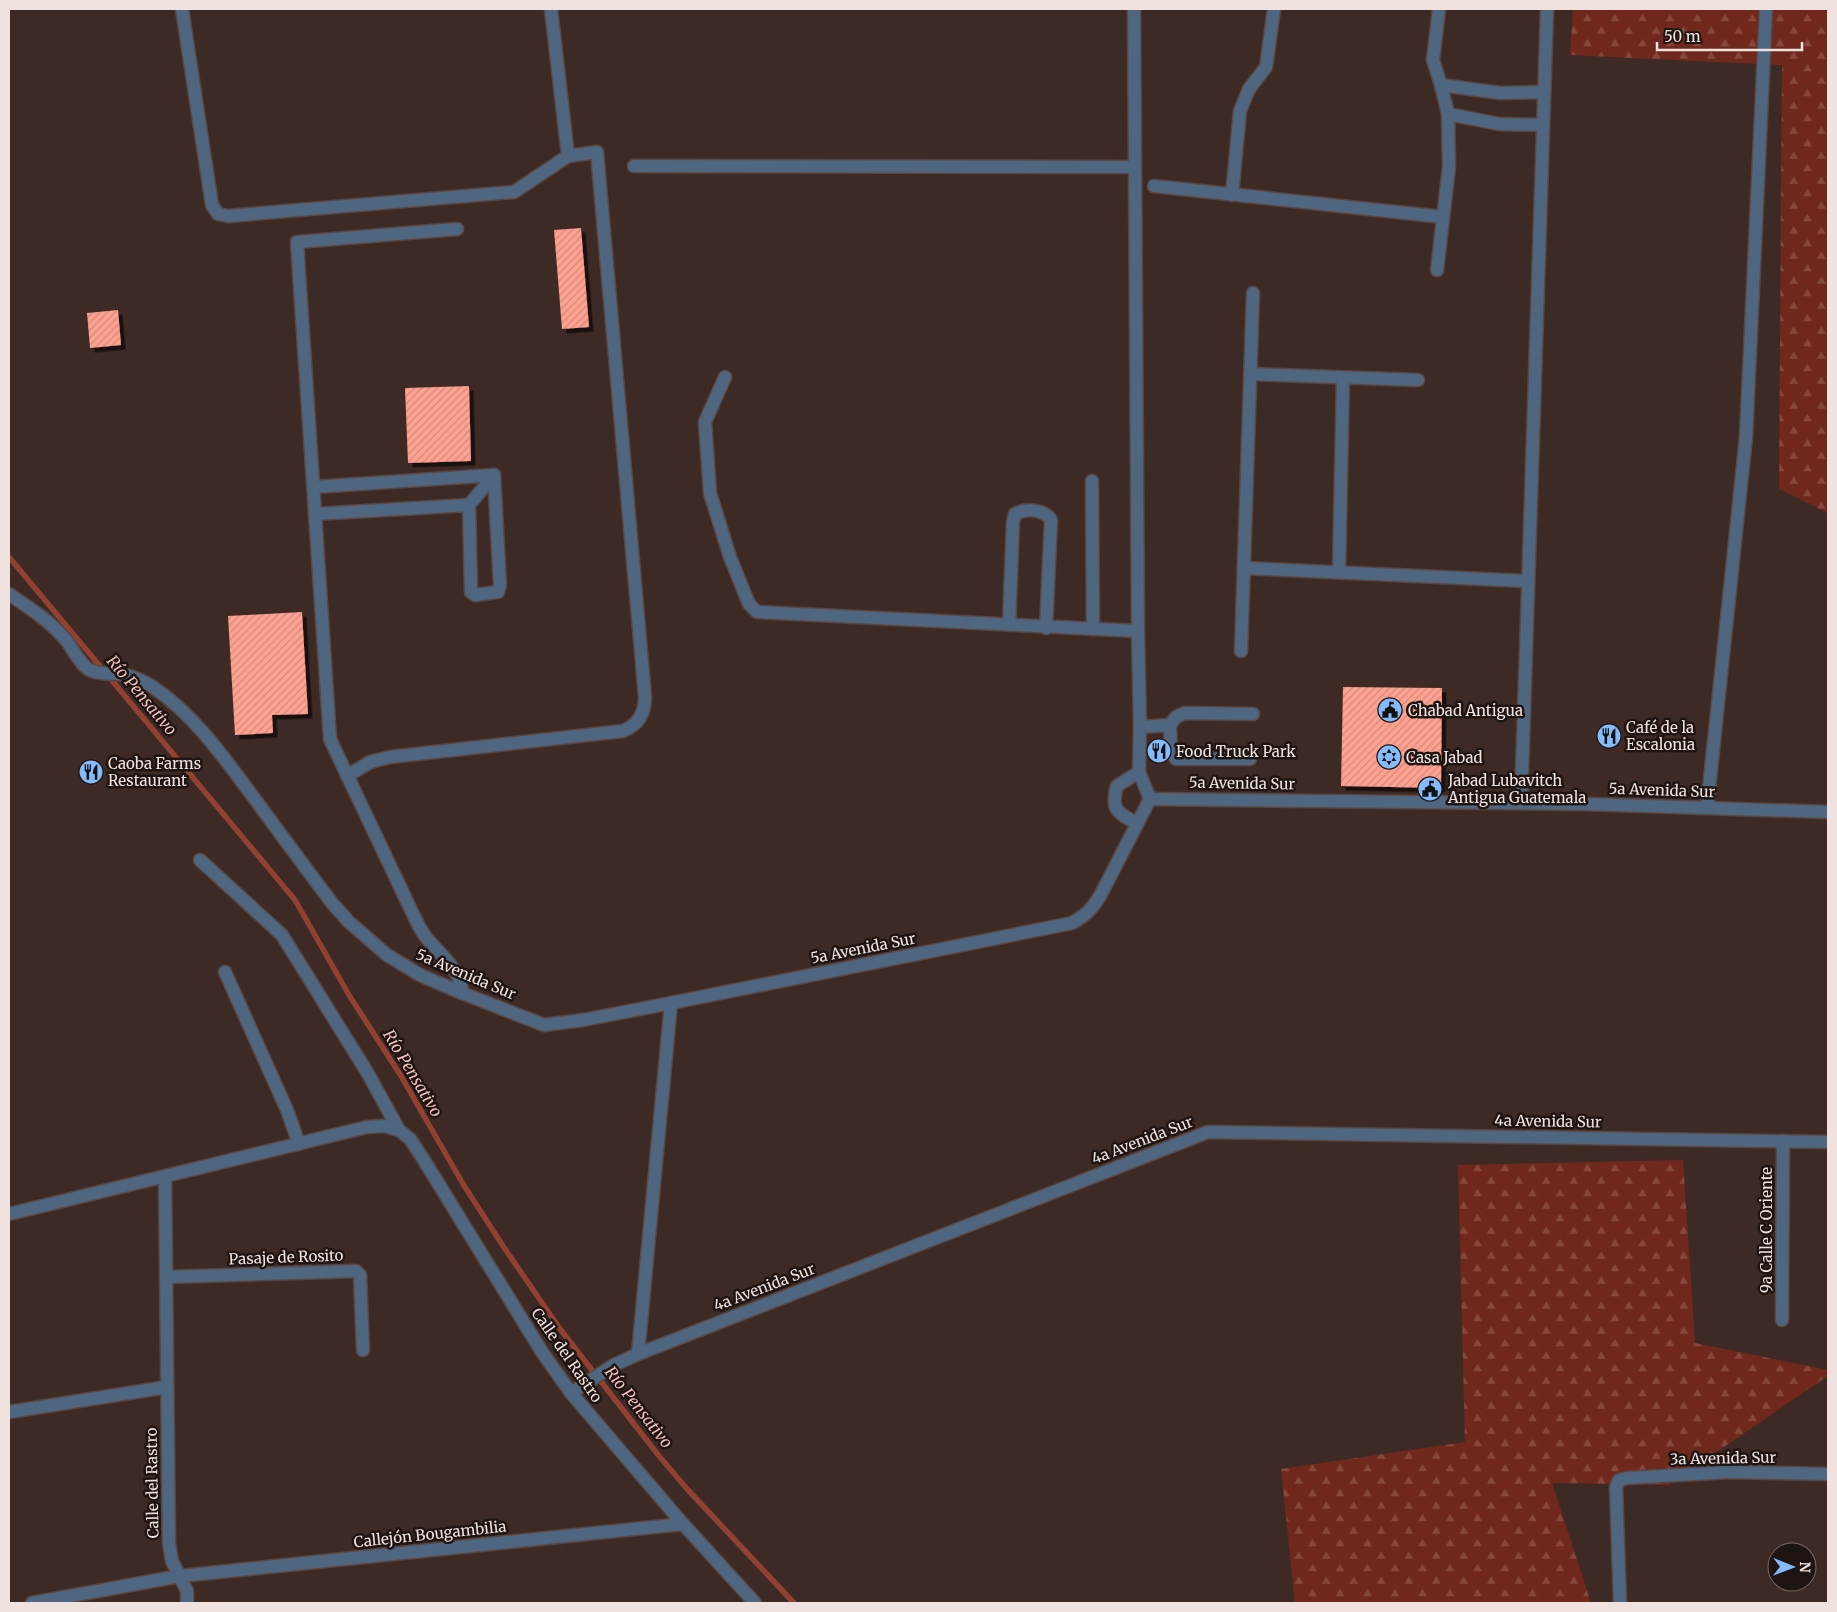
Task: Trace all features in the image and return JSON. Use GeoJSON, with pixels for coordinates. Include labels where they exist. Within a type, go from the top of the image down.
{"type":"FeatureCollection","features":[{"type":"Feature","properties":{"kind":"street"},"geometry":{"type":"LineString","coordinates":[[182,9],[212,205],[218,214],[228,216],[514,192],[568,156],[597,152],[645,697],[644,712],[636,724],[623,731],[390,757],[370,762],[347,776]]}},
{"type":"Feature","properties":{"kind":"street"},"geometry":{"type":"LineString","coordinates":[[552,9],[568,156]]}},
{"type":"Feature","properties":{"kind":"street"},"geometry":{"type":"LineString","coordinates":[[1134,9],[1139,772],[1150,799]]}},
{"type":"Feature","properties":{"kind":"street"},"geometry":{"type":"LineString","coordinates":[[1232,195],[1240,110],[1249,89],[1266,67],[1274,9]]}},
{"type":"Feature","properties":{"kind":"street"},"geometry":{"type":"LineString","coordinates":[[1436,270],[1449,167],[1448,114],[1433,60],[1439,9]]}},
{"type":"Feature","properties":{"kind":"street"},"geometry":{"type":"LineString","coordinates":[[1521,803],[1547,9]]}},
{"type":"Feature","properties":{"kind":"street"},"geometry":{"type":"LineString","coordinates":[[1706,808],[1746,436],[1766,9]]}},
{"type":"Feature","properties":{"kind":"street"},"geometry":{"type":"LineString","coordinates":[[1441,85],[1500,93],[1544,92]]}},
{"type":"Feature","properties":{"kind":"street"},"geometry":{"type":"LineString","coordinates":[[1448,114],[1499,124],[1542,125]]}},
{"type":"Feature","properties":{"kind":"street"},"geometry":{"type":"LineString","coordinates":[[634,166],[1134,167]]}},
{"type":"Feature","properties":{"kind":"street"},"geometry":{"type":"LineString","coordinates":[[1154,186],[1443,218]]}},
{"type":"Feature","properties":{"kind":"street"},"geometry":{"type":"LineString","coordinates":[[457,229],[298,242],[330,739],[424,936],[456,971],[462,983],[462,993]]}},
{"type":"Feature","properties":{"kind":"street"},"geometry":{"type":"LineString","coordinates":[[1241,651],[1253,293]]}},
{"type":"Feature","properties":{"kind":"street"},"geometry":{"type":"LineString","coordinates":[[1250,374],[1418,380]]}},
{"type":"Feature","properties":{"kind":"street"},"geometry":{"type":"LineString","coordinates":[[725,377],[705,422],[710,492],[730,557],[749,604],[757,612],[1046,628],[1138,631]]}},
{"type":"Feature","properties":{"kind":"street"},"geometry":{"type":"LineString","coordinates":[[1338,572],[1343,378]]}},
{"type":"Feature","properties":{"kind":"street"},"geometry":{"type":"LineString","coordinates":[[314,487],[494,475]]}},
{"type":"Feature","properties":{"kind":"street"},"geometry":{"type":"LineString","coordinates":[[494,475],[500,585],[498,592],[494,594],[475,595],[471,592],[469,506],[494,475]]}},
{"type":"Feature","properties":{"kind":"street"},"geometry":{"type":"LineString","coordinates":[[1092,481],[1093,630]]}},
{"type":"Feature","properties":{"kind":"street"},"geometry":{"type":"LineString","coordinates":[[315,514],[469,506]]}},
{"type":"Feature","properties":{"kind":"street"},"geometry":{"type":"LineString","coordinates":[[1009,625],[1013,522],[1015,514],[1020,511],[1042,511],[1051,520],[1046,628]]}},
{"type":"Feature","properties":{"kind":"street"},"geometry":{"type":"LineString","coordinates":[[1244,568],[1528,580]]}},
{"type":"Feature","properties":{"kind":"street","name":"5a Avenida Sur"},"geometry":{"type":"LineString","coordinates":[[9,594],[58,631],[83,665],[90,670],[126,675],[139,679],[176,705],[200,729],[332,903],[387,955],[420,975],[544,1025],[583,1020],[671,1003],[1072,922],[1084,916],[1091,909],[1150,799],[1521,803],[1828,812]]}},
{"type":"Feature","properties":{"kind":"street"},"geometry":{"type":"LineString","coordinates":[[1250,759],[1176,759],[1172,752],[1170,725],[1176,717],[1185,713],[1253,714]]}},
{"type":"Feature","properties":{"kind":"street"},"geometry":{"type":"LineString","coordinates":[[1140,726],[1170,725]]}},
{"type":"Feature","properties":{"kind":"street"},"geometry":{"type":"LineString","coordinates":[[1138,824],[1118,812],[1113,800],[1117,786],[1139,772]]}},
{"type":"Feature","properties":{"kind":"street","name":"Calle del Rastro"},"geometry":{"type":"LineString","coordinates":[[200,860],[282,935],[367,1072],[399,1130],[410,1139],[418,1151],[542,1352],[571,1394],[682,1524],[755,1603]]}},
{"type":"Feature","properties":{"kind":"street"},"geometry":{"type":"LineString","coordinates":[[225,972],[299,1144]]}},
{"type":"Feature","properties":{"kind":"street"},"geometry":{"type":"LineString","coordinates":[[638,1354],[671,1003]]}},
{"type":"Feature","properties":{"kind":"street"},"geometry":{"type":"LineString","coordinates":[[9,1214],[367,1127],[384,1126],[399,1130]]}},
{"type":"Feature","properties":{"kind":"street","name":"4a Avenida Sur"},"geometry":{"type":"LineString","coordinates":[[571,1394],[614,1365],[654,1347],[1208,1132],[1828,1142]]}},
{"type":"Feature","properties":{"kind":"street","name":"9a Calle C Oriente"},"geometry":{"type":"LineString","coordinates":[[1782,1320],[1783,1141]]}},
{"type":"Feature","properties":{"kind":"street","name":"Calle del Rastro"},"geometry":{"type":"LineString","coordinates":[[165,1177],[169,1543],[172,1562],[187,1591],[187,1603]]}},
{"type":"Feature","properties":{"kind":"street","name":"Pasaje de Rosito"},"geometry":{"type":"LineString","coordinates":[[166,1277],[356,1271],[360,1275],[364,1350]]}},
{"type":"Feature","properties":{"kind":"street"},"geometry":{"type":"LineString","coordinates":[[640,1328],[644,1344],[654,1347]]}},
{"type":"Feature","properties":{"kind":"street"},"geometry":{"type":"LineString","coordinates":[[9,1412],[168,1387]]}},
{"type":"Feature","properties":{"kind":"street","name":"3a Avenida Sur"},"geometry":{"type":"LineString","coordinates":[[1620,1603],[1616,1487],[1619,1480],[1729,1472],[1828,1474]]}},
{"type":"Feature","properties":{"kind":"street","name":"Callejón Bougambilia"},"geometry":{"type":"LineString","coordinates":[[32,1603],[180,1576],[682,1524]]}},
{"type":"Feature","properties":{"kind":"green space"},"geometry":{"type":"Polygon","coordinates":[[[1573,9],[1828,9],[1828,513],[1779,489],[1782,65],[1570,55],[1573,9]]]}},
{"type":"Feature","properties":{"kind":"green space"},"geometry":{"type":"Polygon","coordinates":[[[1683,1160],[1695,1343],[1828,1370],[1828,1376],[1668,1485],[1552,1483],[1591,1603],[1295,1603],[1281,1469],[1465,1442],[1458,1165],[1683,1160]]]}},
{"type":"Feature","properties":{"kind":"building"},"geometry":{"type":"Polygon","coordinates":[[[581,228],[589,327],[562,329],[554,230],[581,228]]]}},
{"type":"Feature","properties":{"kind":"building"},"geometry":{"type":"Polygon","coordinates":[[[118,310],[121,345],[90,348],[87,313],[118,310]]]}},
{"type":"Feature","properties":{"kind":"building"},"geometry":{"type":"Polygon","coordinates":[[[469,386],[471,461],[408,463],[405,388],[469,386]]]}},
{"type":"Feature","properties":{"kind":"building"},"geometry":{"type":"Polygon","coordinates":[[[302,612],[308,714],[272,715],[273,733],[235,735],[228,616],[302,612]]]}},
{"type":"Feature","properties":{"kind":"building"},"geometry":{"type":"Polygon","coordinates":[[[1343,687],[1442,688],[1441,788],[1341,786],[1343,687]]]}},
{"type":"Feature","properties":{"kind":"waterway","name":"Río Pensativo"},"geometry":{"type":"LineString","coordinates":[[9,557],[295,900],[349,995],[401,1076],[463,1184],[560,1329],[659,1456],[688,1490],[794,1603]]}},
{"type":"Feature","properties":{"kind":"place","name":"Chabad Antigua"},"geometry":{"type":"Point","coordinates":[1390,710]}},
{"type":"Feature","properties":{"kind":"place","name":"Café de la Escalonia"},"geometry":{"type":"Point","coordinates":[1609,736]}},
{"type":"Feature","properties":{"kind":"place","name":"Food Truck Park"},"geometry":{"type":"Point","coordinates":[1159,751]}},
{"type":"Feature","properties":{"kind":"place","name":"Casa Jabad"},"geometry":{"type":"Point","coordinates":[1389,757]}},
{"type":"Feature","properties":{"kind":"place","name":"Caoba Farms Restaurant"},"geometry":{"type":"Point","coordinates":[91,772]}},
{"type":"Feature","properties":{"kind":"place","name":"Jabad Lubavitch Antigua Guatemala"},"geometry":{"type":"Point","coordinates":[1430,789]}}]}
